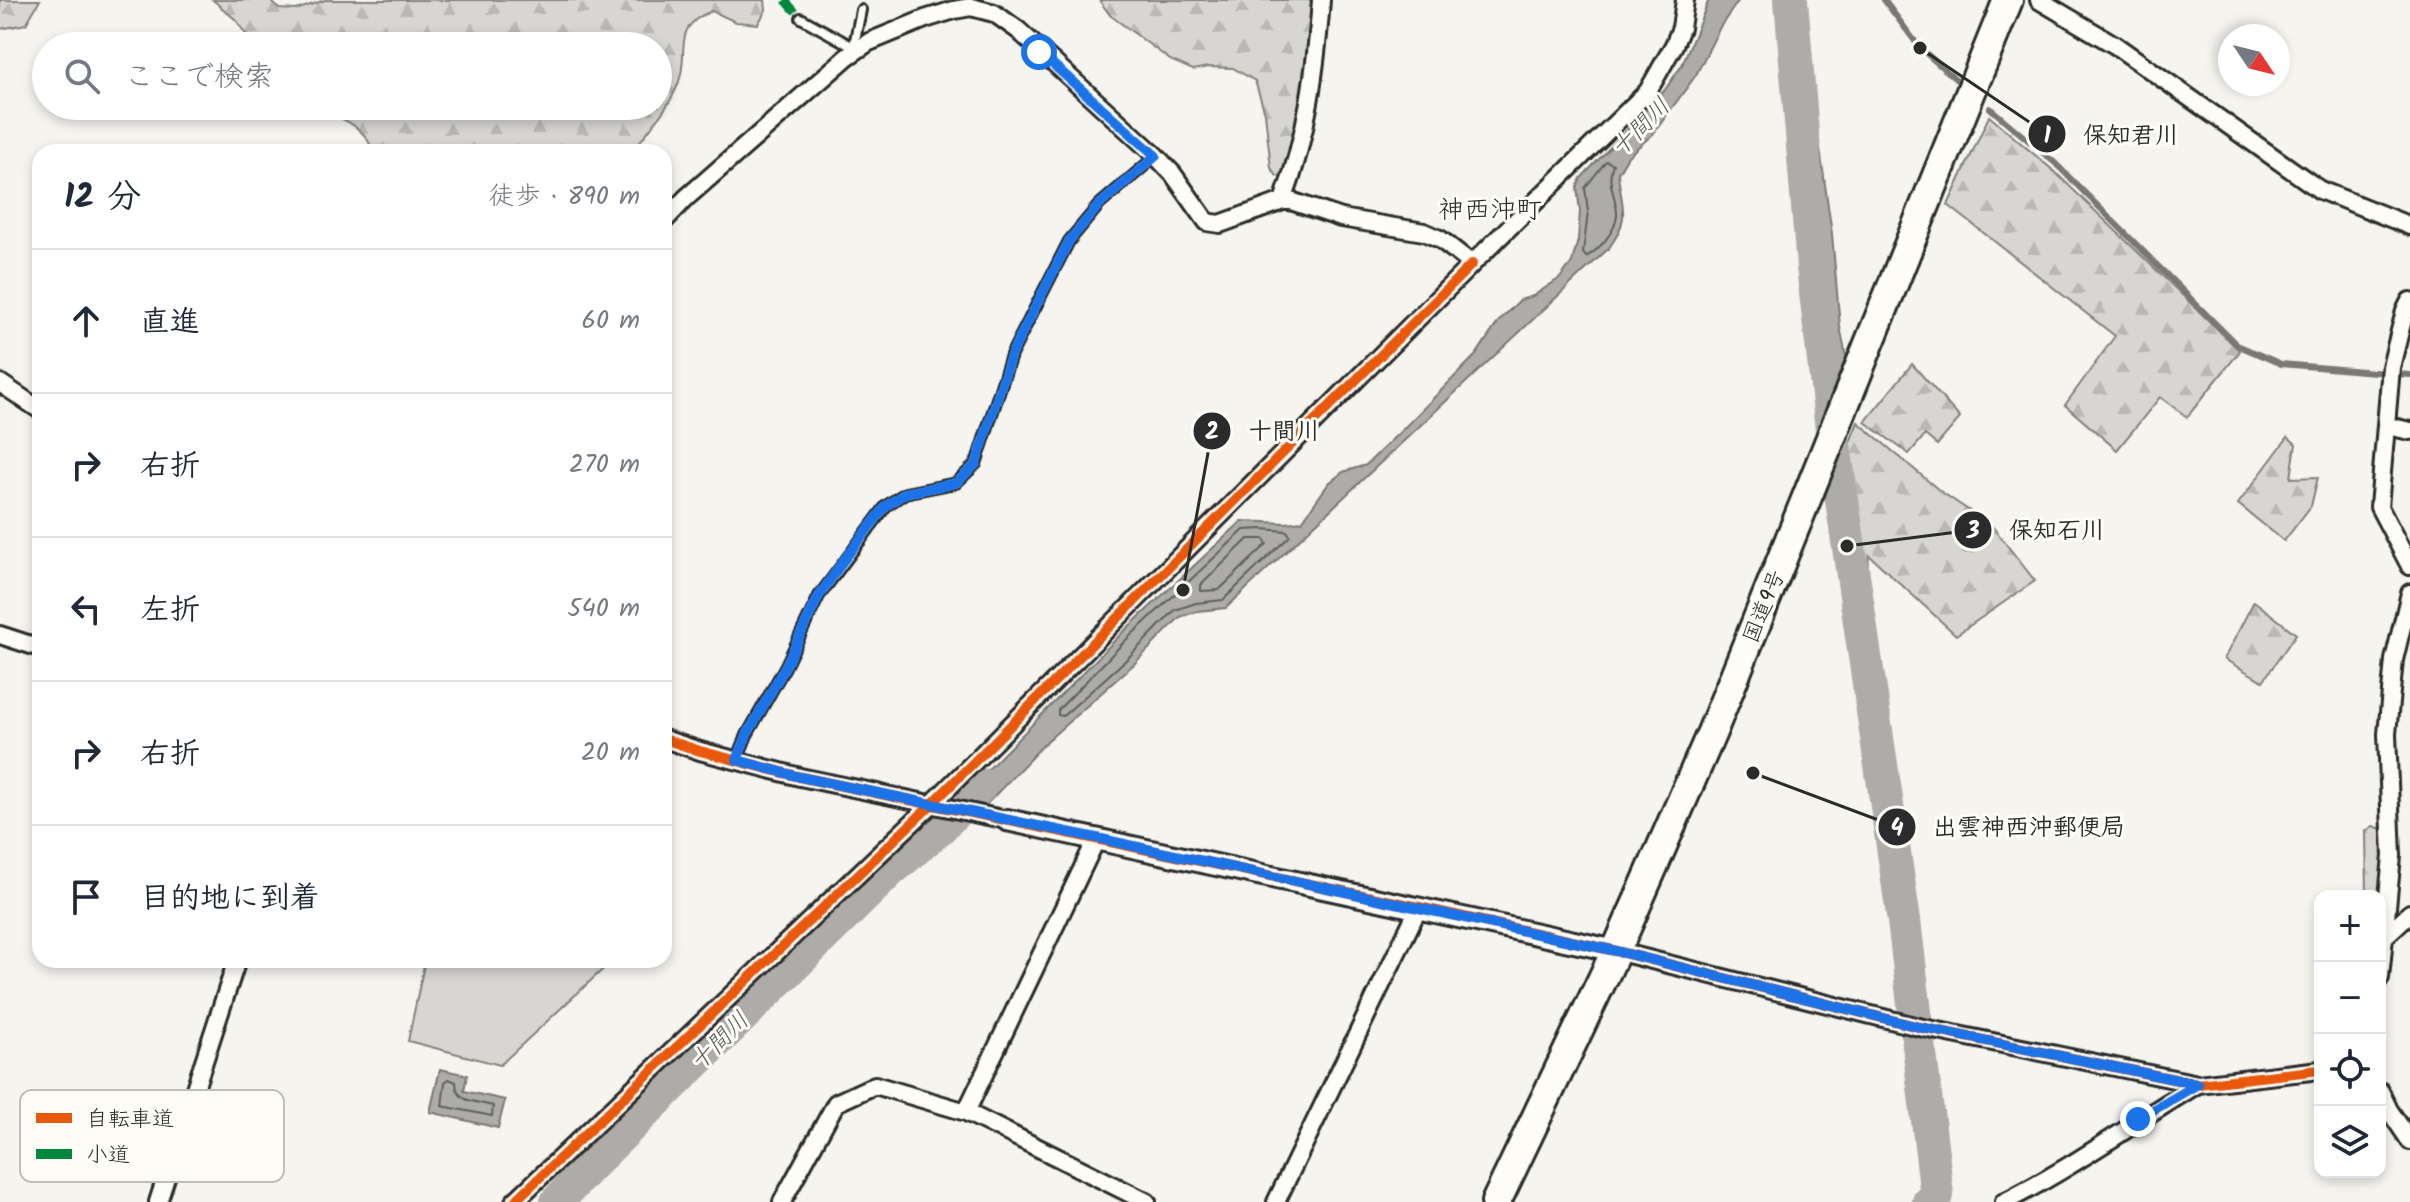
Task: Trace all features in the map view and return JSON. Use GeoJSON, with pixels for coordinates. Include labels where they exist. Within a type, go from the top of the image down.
{"type":"FeatureCollection","features":[{"type":"Feature","properties":{"kind":"highway","name":"国道9号"},"geometry":{"type":"LineString","coordinates":[[1496,1202],[1616,951],[1712,732],[2008,0]]}},
{"type":"Feature","properties":{"kind":"street"},"geometry":{"type":"LineString","coordinates":[[1283,201],[1298,162],[1316,65],[1321,0]]}},
{"type":"Feature","properties":{"kind":"street"},"geometry":{"type":"LineString","coordinates":[[514,1202],[936,805],[1472,264],[1648,91],[1681,28],[1685,0]]}},
{"type":"Feature","properties":{"kind":"street"},"geometry":{"type":"LineString","coordinates":[[2039,0],[2115,45],[2320,190],[2410,226]]}},
{"type":"Feature","properties":{"kind":"street"},"geometry":{"type":"LineString","coordinates":[[672,213],[856,47],[954,10],[984,9],[1018,30],[1156,156],[1173,174],[1203,218],[1211,224],[1220,224],[1283,201],[1341,218],[1424,232],[1451,246],[1472,264]]}},
{"type":"Feature","properties":{"kind":"street"},"geometry":{"type":"LineString","coordinates":[[2410,301],[2391,367],[2379,507],[2410,566]]}},
{"type":"Feature","properties":{"kind":"street"},"geometry":{"type":"LineString","coordinates":[[0,383],[32,405]]}},
{"type":"Feature","properties":{"kind":"street"},"geometry":{"type":"LineString","coordinates":[[2388,426],[2410,431]]}},
{"type":"Feature","properties":{"kind":"street"},"geometry":{"type":"LineString","coordinates":[[2386,925],[2392,856],[2387,734],[2394,660],[2410,593]]}},
{"type":"Feature","properties":{"kind":"street"},"geometry":{"type":"LineString","coordinates":[[0,635],[32,645]]}},
{"type":"Feature","properties":{"kind":"street"},"geometry":{"type":"LineString","coordinates":[[672,741],[800,777],[1419,907],[1616,951],[1919,1027],[2198,1084],[2314,1071]]}},
{"type":"Feature","properties":{"kind":"street"},"geometry":{"type":"LineString","coordinates":[[966,1112],[1097,838]]}},
{"type":"Feature","properties":{"kind":"street"},"geometry":{"type":"LineString","coordinates":[[1276,1202],[1419,907]]}},
{"type":"Feature","properties":{"kind":"street"},"geometry":{"type":"LineString","coordinates":[[2386,935],[2410,913]]}},
{"type":"Feature","properties":{"kind":"street"},"geometry":{"type":"LineString","coordinates":[[195,1090],[234,968]]}},
{"type":"Feature","properties":{"kind":"street"},"geometry":{"type":"LineString","coordinates":[[2004,1202],[2097,1149],[2138,1119],[2198,1084]]}},
{"type":"Feature","properties":{"kind":"street"},"geometry":{"type":"LineString","coordinates":[[782,1202],[836,1103],[875,1085],[966,1112],[1147,1202]]}},
{"type":"Feature","properties":{"kind":"street"},"geometry":{"type":"LineString","coordinates":[[2386,1104],[2410,1141]]}},
{"type":"Feature","properties":{"kind":"street"},"geometry":{"type":"LineString","coordinates":[[158,1202],[165,1182]]}},
{"type":"Feature","properties":{"kind":"lane"},"geometry":{"type":"LineString","coordinates":[[801,18],[856,47],[861,10]]}},
{"type":"Feature","properties":{"kind":"lane"},"geometry":{"type":"LineString","coordinates":[[737,760],[819,596],[886,506],[905,493],[956,483],[976,464],[1011,355],[1069,241],[1099,205],[1156,156]]}},
{"type":"Feature","properties":{"kind":"green space"},"geometry":{"type":"Polygon","coordinates":[[[0,0],[40,0],[26,24],[0,29],[0,0]]]}},
{"type":"Feature","properties":{"kind":"green space"},"geometry":{"type":"Polygon","coordinates":[[[213,0],[269,0],[279,9],[296,10],[325,0],[765,0],[766,10],[758,24],[736,22],[712,11],[690,25],[684,42],[681,73],[672,96],[672,32],[244,32],[236,20],[213,0]]]}},
{"type":"Feature","properties":{"kind":"green space"},"geometry":{"type":"Polygon","coordinates":[[[1099,0],[1317,0],[1312,69],[1288,174],[1277,176],[1271,168],[1265,113],[1255,81],[1233,68],[1193,70],[1170,60],[1110,15],[1099,0]]]}},
{"type":"Feature","properties":{"kind":"green space"},"geometry":{"type":"Polygon","coordinates":[[[1989,116],[2055,172],[2240,351],[2187,417],[2160,397],[2117,450],[2065,405],[2115,336],[1948,205],[1989,116]]]}},
{"type":"Feature","properties":{"kind":"green space"},"geometry":{"type":"Polygon","coordinates":[[[345,120],[656,120],[638,144],[370,144],[345,120]]]}},
{"type":"Feature","properties":{"kind":"green space"},"geometry":{"type":"Polygon","coordinates":[[[1912,364],[1960,418],[1937,445],[1925,435],[1909,454],[1865,422],[1912,364]]]}},
{"type":"Feature","properties":{"kind":"green space"},"geometry":{"type":"Polygon","coordinates":[[[1858,422],[1940,491],[1992,526],[2035,581],[1956,635],[1869,555],[1866,577],[1857,567],[1841,464],[1858,422]]]}},
{"type":"Feature","properties":{"kind":"green space"},"geometry":{"type":"Polygon","coordinates":[[[2288,437],[2296,444],[2291,478],[2318,477],[2311,506],[2284,541],[2238,504],[2288,437]]]}},
{"type":"Feature","properties":{"kind":"green space"},"geometry":{"type":"Polygon","coordinates":[[[2254,601],[2296,634],[2263,681],[2224,659],[2254,601]]]}},
{"type":"Feature","properties":{"kind":"green space"},"geometry":{"type":"Polygon","coordinates":[[[2373,826],[2387,831],[2385,890],[2367,890],[2366,831],[2373,826]]]}},
{"type":"Feature","properties":{"kind":"green space"},"geometry":{"type":"Polygon","coordinates":[[[423,968],[604,968],[500,1065],[408,1041],[423,968]]]}},
{"type":"Feature","properties":{"kind":"water"},"geometry":{"type":"Polygon","coordinates":[[[1709,0],[1739,0],[1720,27],[1696,75],[1653,134],[1628,156],[1618,173],[1623,219],[1609,248],[1226,608],[1198,611],[1180,617],[1134,664],[1046,742],[982,809],[954,804],[1123,632],[1242,521],[1302,521],[1329,483],[1343,472],[1366,465],[1476,355],[1499,321],[1520,300],[1533,296],[1560,278],[1572,262],[1578,240],[1580,211],[1577,188],[1581,178],[1664,91],[1682,65],[1709,0]]]}},
{"type":"Feature","properties":{"kind":"water"},"geometry":{"type":"Polygon","coordinates":[[[1785,0],[1799,0],[1832,234],[1840,327],[1848,365],[1835,395],[1785,0]]]}},
{"type":"Feature","properties":{"kind":"water"},"geometry":{"type":"Polygon","coordinates":[[[440,1069],[467,1075],[464,1091],[505,1100],[498,1128],[430,1112],[440,1069]]]}},
{"type":"Feature","properties":{"kind":"waterway"},"geometry":{"type":"LineString","coordinates":[[1791,0],[1813,267],[1834,446],[1904,921],[1937,1195],[1929,1202]]}},
{"type":"Feature","properties":{"kind":"waterway"},"geometry":{"type":"LineString","coordinates":[[1884,0],[1920,48],[1959,82]]}},
{"type":"Feature","properties":{"kind":"waterway"},"geometry":{"type":"LineString","coordinates":[[1990,108],[2055,163],[2237,345],[2281,364],[2410,375]]}},
{"type":"Feature","properties":{"kind":"waterway","name":"十間川"},"geometry":{"type":"LineString","coordinates":[[557,1202],[892,869],[940,828],[981,785]]}},
{"type":"Feature","properties":{"kind":"marked path"},"geometry":{"type":"LineString","coordinates":[[785,0],[801,18]]}},
{"type":"Feature","properties":{"kind":"cycle path"},"geometry":{"type":"LineString","coordinates":[[514,1202],[932,804],[1472,264]]}},
{"type":"Feature","properties":{"kind":"cycle path"},"geometry":{"type":"LineString","coordinates":[[672,742],[800,777],[1419,907],[1616,951],[1919,1027],[2198,1084],[2314,1071]]}},
{"type":"Feature","properties":{"kind":"place","name":"保知君川"},"geometry":{"type":"Point","coordinates":[1920,48]}},
{"type":"Feature","properties":{"kind":"place","name":"保知石川"},"geometry":{"type":"Point","coordinates":[1847,546]}},
{"type":"Feature","properties":{"kind":"place","name":"十間川"},"geometry":{"type":"Point","coordinates":[1183,590]}},
{"type":"Feature","properties":{"kind":"place","name":"出雲神西沖郵便局"},"geometry":{"type":"Point","coordinates":[1753,773]}},
{"type":"Feature","properties":{"kind":"district","name":"神西沖町"},"geometry":{"type":"Point","coordinates":[1490,209]}},
{"type":"Feature","properties":{"kind":"route"},"geometry":{"type":"LineString","coordinates":[[1039,52],[1156,156],[1099,205],[1069,241],[1011,355],[976,464],[956,483],[914,490],[896,497],[886,506],[819,596],[785,667],[740,748],[737,760],[800,777],[1616,951],[1919,1027],[2166,1075],[2198,1084],[2138,1119]]}}]}
